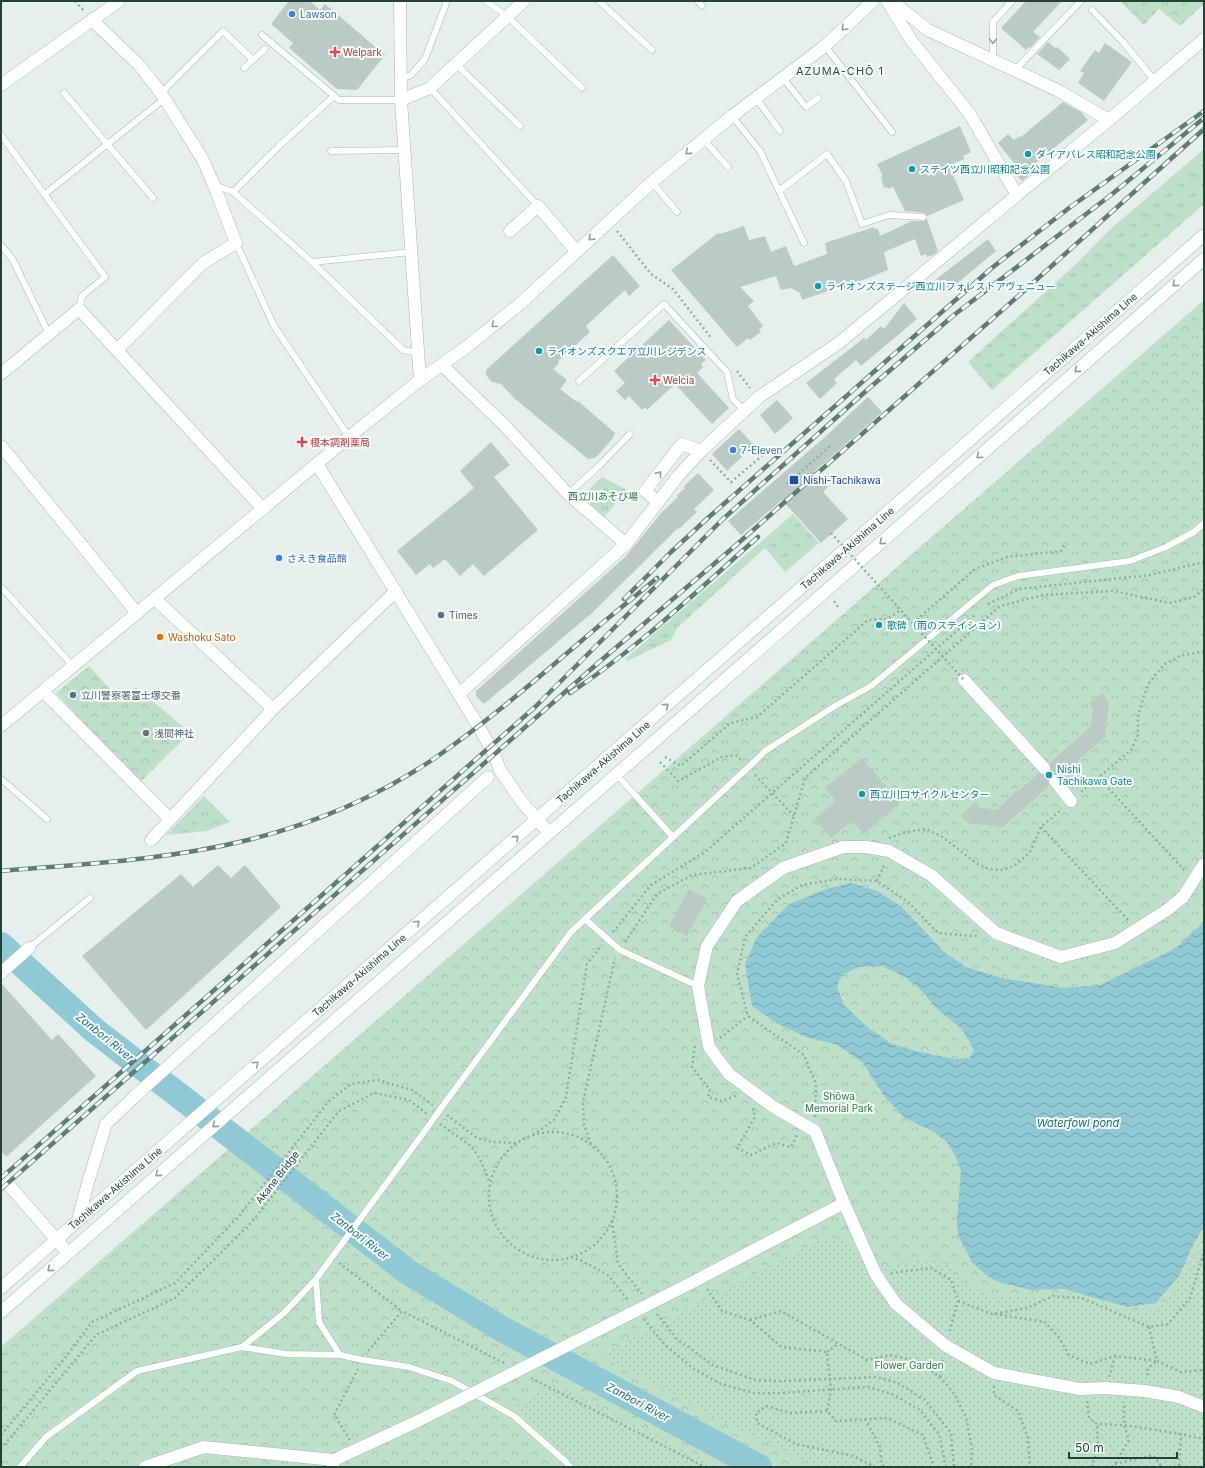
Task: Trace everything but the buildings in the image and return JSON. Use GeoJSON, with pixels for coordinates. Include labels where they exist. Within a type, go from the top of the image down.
{"type":"FeatureCollection","features":[{"type":"Feature","properties":{"kind":"street"},"geometry":{"type":"LineString","coordinates":[[1,85],[119,1]]}},
{"type":"Feature","properties":{"kind":"street"},"geometry":{"type":"LineString","coordinates":[[400,1],[401,100],[420,380]]}},
{"type":"Feature","properties":{"kind":"street"},"geometry":{"type":"LineString","coordinates":[[401,100],[430,88],[524,1]]}},
{"type":"Feature","properties":{"kind":"street"},"geometry":{"type":"LineString","coordinates":[[1,726],[349,437],[420,380],[468,346],[522,302],[652,182],[732,116],[825,46],[873,1]]}},
{"type":"Feature","properties":{"kind":"street"},"geometry":{"type":"LineString","coordinates":[[887,1],[911,40],[969,113],[1017,195]]}},
{"type":"Feature","properties":{"kind":"street"},"geometry":{"type":"LineString","coordinates":[[892,1],[928,30],[1059,91],[1109,120]]}},
{"type":"Feature","properties":{"kind":"street"},"geometry":{"type":"LineString","coordinates":[[92,20],[140,66],[162,96],[202,158],[236,243],[203,263],[117,350]]}},
{"type":"Feature","properties":{"kind":"street"},"geometry":{"type":"LineString","coordinates":[[459,694],[626,544],[678,476],[701,451],[744,410],[759,397],[840,342],[1109,120],[1204,39]]}},
{"type":"Feature","properties":{"kind":"street"},"geometry":{"type":"LineString","coordinates":[[510,231],[538,206],[577,252]]}},
{"type":"Feature","properties":{"kind":"street","name":"Tachikawa-Akishima Line"},"geometry":{"type":"LineString","coordinates":[[1,1288],[1204,235]]}},
{"type":"Feature","properties":{"kind":"street","name":"Tachikawa-Akishima Line"},"geometry":{"type":"LineString","coordinates":[[1,1312],[1204,259]]}},
{"type":"Feature","properties":{"kind":"street"},"geometry":{"type":"LineString","coordinates":[[1,374],[79,309],[263,509]]}},
{"type":"Feature","properties":{"kind":"street"},"geometry":{"type":"LineString","coordinates":[[442,365],[507,428],[568,494],[626,544]]}},
{"type":"Feature","properties":{"kind":"street"},"geometry":{"type":"LineString","coordinates":[[658,502],[645,491],[682,444],[701,451]]}},
{"type":"Feature","properties":{"kind":"street"},"geometry":{"type":"LineString","coordinates":[[1,446],[137,613]]}},
{"type":"Feature","properties":{"kind":"street"},"geometry":{"type":"LineString","coordinates":[[317,464],[459,694],[490,747],[500,770],[522,802],[549,832]]}},
{"type":"Feature","properties":{"kind":"street"},"geometry":{"type":"LineString","coordinates":[[151,840],[273,709],[396,591]]}},
{"type":"Feature","properties":{"kind":"street"},"geometry":{"type":"LineString","coordinates":[[155,599],[273,709]]}},
{"type":"Feature","properties":{"kind":"street"},"geometry":{"type":"LineString","coordinates":[[964,680],[1044,768]]}},
{"type":"Feature","properties":{"kind":"street"},"geometry":{"type":"LineString","coordinates":[[43,691],[170,819]]}},
{"type":"Feature","properties":{"kind":"street"},"geometry":{"type":"LineString","coordinates":[[78,1220],[106,1124],[488,777]]}},
{"type":"Feature","properties":{"kind":"street"},"geometry":{"type":"LineString","coordinates":[[1055,781],[1071,801]]}},
{"type":"Feature","properties":{"kind":"street"},"geometry":{"type":"LineString","coordinates":[[1204,864],[1183,897],[1167,910],[1115,943],[1061,957],[996,933],[931,875],[890,851],[866,847],[843,847],[783,868],[737,901],[707,946],[698,986],[709,1047],[729,1074],[772,1106],[815,1131],[844,1203],[876,1275],[896,1304],[946,1346],[994,1372],[1080,1389],[1105,1388],[1145,1390],[1178,1397],[1204,1407]]}},
{"type":"Feature","properties":{"kind":"street"},"geometry":{"type":"LineString","coordinates":[[3,971],[29,948]]}},
{"type":"Feature","properties":{"kind":"street"},"geometry":{"type":"LineString","coordinates":[[1,1176],[68,1253]]}},
{"type":"Feature","properties":{"kind":"street"},"geometry":{"type":"LineString","coordinates":[[145,1467],[204,1447],[333,1464],[695,1281],[844,1203]]}},
{"type":"Feature","properties":{"kind":"lane"},"geometry":{"type":"LineString","coordinates":[[400,79],[411,75],[425,59],[447,1]]}},
{"type":"Feature","properties":{"kind":"lane"},"geometry":{"type":"LineString","coordinates":[[486,1],[508,17],[582,88]]}},
{"type":"Feature","properties":{"kind":"lane"},"geometry":{"type":"LineString","coordinates":[[599,1],[652,50]]}},
{"type":"Feature","properties":{"kind":"lane"},"geometry":{"type":"LineString","coordinates":[[993,59],[993,22],[1012,1]]}},
{"type":"Feature","properties":{"kind":"lane"},"geometry":{"type":"LineString","coordinates":[[1015,70],[1081,1]]}},
{"type":"Feature","properties":{"kind":"lane"},"geometry":{"type":"LineString","coordinates":[[1092,10],[1123,42],[1155,81]]}},
{"type":"Feature","properties":{"kind":"lane"},"geometry":{"type":"LineString","coordinates":[[45,194],[107,144],[162,96],[223,32],[253,60]]}},
{"type":"Feature","properties":{"kind":"lane"},"geometry":{"type":"LineString","coordinates":[[262,35],[339,100],[401,100]]}},
{"type":"Feature","properties":{"kind":"lane"},"geometry":{"type":"LineString","coordinates":[[825,46],[892,132]]}},
{"type":"Feature","properties":{"kind":"lane"},"geometry":{"type":"LineString","coordinates":[[244,68],[265,49]]}},
{"type":"Feature","properties":{"kind":"lane"},"geometry":{"type":"LineString","coordinates":[[456,64],[520,126]]}},
{"type":"Feature","properties":{"kind":"lane"},"geometry":{"type":"LineString","coordinates":[[783,78],[806,107],[818,98]]}},
{"type":"Feature","properties":{"kind":"lane"},"geometry":{"type":"LineString","coordinates":[[430,88],[538,206]]}},
{"type":"Feature","properties":{"kind":"lane"},"geometry":{"type":"LineString","coordinates":[[64,93],[153,198]]}},
{"type":"Feature","properties":{"kind":"lane"},"geometry":{"type":"LineString","coordinates":[[232,192],[279,146],[334,96]]}},
{"type":"Feature","properties":{"kind":"lane"},"geometry":{"type":"LineString","coordinates":[[756,98],[780,131]]}},
{"type":"Feature","properties":{"kind":"lane"},"geometry":{"type":"LineString","coordinates":[[732,116],[760,151],[804,243]]}},
{"type":"Feature","properties":{"kind":"lane"},"geometry":{"type":"LineString","coordinates":[[1,135],[105,277],[82,296],[79,309]]}},
{"type":"Feature","properties":{"kind":"lane"},"geometry":{"type":"LineString","coordinates":[[703,139],[728,167]]}},
{"type":"Feature","properties":{"kind":"lane"},"geometry":{"type":"LineString","coordinates":[[331,151],[404,150]]}},
{"type":"Feature","properties":{"kind":"lane"},"geometry":{"type":"LineString","coordinates":[[779,191],[827,154],[846,181],[862,224],[889,216],[923,217]]}},
{"type":"Feature","properties":{"kind":"lane"},"geometry":{"type":"LineString","coordinates":[[652,182],[678,212]]}},
{"type":"Feature","properties":{"kind":"lane"},"geometry":{"type":"LineString","coordinates":[[214,185],[232,192],[312,262],[403,350],[418,353]]}},
{"type":"Feature","properties":{"kind":"lane"},"geometry":{"type":"LineString","coordinates":[[236,243],[274,326],[349,437]]}},
{"type":"Feature","properties":{"kind":"lane"},"geometry":{"type":"LineString","coordinates":[[1,245],[13,260],[49,334]]}},
{"type":"Feature","properties":{"kind":"lane"},"geometry":{"type":"LineString","coordinates":[[312,262],[411,252]]}},
{"type":"Feature","properties":{"kind":"lane"},"geometry":{"type":"LineString","coordinates":[[579,381],[664,304],[727,372],[733,399],[744,410]]}},
{"type":"Feature","properties":{"kind":"lane"},"geometry":{"type":"LineString","coordinates":[[568,494],[600,466],[630,434]]}},
{"type":"Feature","properties":{"kind":"lane"},"geometry":{"type":"LineString","coordinates":[[242,1347],[284,1313],[316,1279],[571,932],[765,751],[835,706],[871,686],[993,585],[1018,576],[1130,561],[1166,547],[1194,532],[1204,523]]}},
{"type":"Feature","properties":{"kind":"lane"},"geometry":{"type":"LineString","coordinates":[[1,587],[73,666]]}},
{"type":"Feature","properties":{"kind":"lane"},"geometry":{"type":"LineString","coordinates":[[616,774],[673,837]]}},
{"type":"Feature","properties":{"kind":"lane"},"geometry":{"type":"LineString","coordinates":[[1,779],[47,819]]}},
{"type":"Feature","properties":{"kind":"lane"},"geometry":{"type":"LineString","coordinates":[[29,948],[90,898]]}},
{"type":"Feature","properties":{"kind":"lane"},"geometry":{"type":"LineString","coordinates":[[585,919],[620,950],[698,986]]}},
{"type":"Feature","properties":{"kind":"lane"},"geometry":{"type":"LineString","coordinates":[[316,1279],[319,1322],[340,1355]]}},
{"type":"Feature","properties":{"kind":"lane"},"geometry":{"type":"LineString","coordinates":[[20,1467],[46,1437],[137,1371],[242,1347],[286,1354],[340,1355],[409,1367],[452,1381],[514,1416],[570,1467]]}},
{"type":"Feature","properties":{"kind":"path"},"geometry":{"type":"LineString","coordinates":[[609,221],[651,274],[673,289],[717,345]]}},
{"type":"Feature","properties":{"kind":"path"},"geometry":{"type":"LineString","coordinates":[[736,370],[759,397]]}},
{"type":"Feature","properties":{"kind":"path"},"geometry":{"type":"LineString","coordinates":[[787,484],[829,447],[829,444]]}},
{"type":"Feature","properties":{"kind":"path"},"geometry":{"type":"LineString","coordinates":[[701,451],[731,482],[762,456]]}},
{"type":"Feature","properties":{"kind":"path"},"geometry":{"type":"LineString","coordinates":[[832,533],[964,680]]}},
{"type":"Feature","properties":{"kind":"path"},"geometry":{"type":"LineString","coordinates":[[913,623],[975,569],[1007,557],[1061,551],[1066,543]]}},
{"type":"Feature","properties":{"kind":"path"},"geometry":{"type":"LineString","coordinates":[[987,604],[1019,588],[1150,575],[1204,562]]}},
{"type":"Feature","properties":{"kind":"path"},"geometry":{"type":"LineString","coordinates":[[591,1144],[584,1125],[583,1102],[615,957],[657,894],[692,876],[751,868],[786,843],[805,778],[1000,606],[1043,595],[1113,591],[1170,603],[1194,597],[1204,589]]}},
{"type":"Feature","properties":{"kind":"path"},"geometry":{"type":"LineString","coordinates":[[833,602],[838,606]]}},
{"type":"Feature","properties":{"kind":"path"},"geometry":{"type":"LineString","coordinates":[[533,1135],[545,1132],[569,1134],[591,1144],[600,1152],[607,1162],[613,1173],[616,1185],[616,1209],[612,1221],[605,1233],[596,1244],[584,1252],[560,1260],[538,1258],[523,1252],[502,1235],[492,1216],[489,1194],[490,1183],[501,1158],[516,1143],[533,1135],[554,1120],[566,1097],[587,964],[651,885],[705,852],[981,609]]}},
{"type":"Feature","properties":{"kind":"path"},"geometry":{"type":"LineString","coordinates":[[665,757],[682,766],[730,723],[757,717],[868,620],[886,619],[902,610]]}},
{"type":"Feature","properties":{"kind":"path"},"geometry":{"type":"LineString","coordinates":[[1098,777],[1194,880]]}},
{"type":"Feature","properties":{"kind":"path"},"geometry":{"type":"LineString","coordinates":[[1041,827],[1137,929]]}},
{"type":"Feature","properties":{"kind":"path"},"geometry":{"type":"LineString","coordinates":[[877,881],[890,851]]}},
{"type":"Feature","properties":{"kind":"path"},"geometry":{"type":"LineString","coordinates":[[815,1131],[816,1084],[804,1055],[748,1016],[737,974],[745,937],[778,899],[802,885],[838,879],[877,881],[908,902],[938,933],[974,936],[996,933]]}},
{"type":"Feature","properties":{"kind":"path"},"geometry":{"type":"LineString","coordinates":[[709,1047],[748,1016]]}},
{"type":"Feature","properties":{"kind":"path"},"geometry":{"type":"LineString","coordinates":[[706,1028],[695,1046],[692,1067],[710,1090],[708,1097],[721,1101],[750,1090],[755,1117],[737,1148],[751,1155],[776,1144],[791,1147],[803,1124]]}},
{"type":"Feature","properties":{"kind":"path","name":"Akane Bridge"},"geometry":{"type":"LineString","coordinates":[[1,1434],[65,1358],[92,1322],[175,1283],[247,1207],[328,1102],[351,1084],[378,1080],[412,1090],[436,1108]]}},
{"type":"Feature","properties":{"kind":"path","name":"Akane Bridge"},"geometry":{"type":"LineString","coordinates":[[1,1449],[96,1335],[175,1298],[251,1223],[339,1111],[374,1093],[409,1100],[428,1114]]}},
{"type":"Feature","properties":{"kind":"path"},"geometry":{"type":"LineString","coordinates":[[442,1112],[477,1138],[492,1142],[516,1143]]}},
{"type":"Feature","properties":{"kind":"path"},"geometry":{"type":"LineString","coordinates":[[440,1123],[471,1146],[480,1159],[490,1183]]}},
{"type":"Feature","properties":{"kind":"path"},"geometry":{"type":"LineString","coordinates":[[612,1221],[618,1264],[643,1295]]}},
{"type":"Feature","properties":{"kind":"path"},"geometry":{"type":"LineString","coordinates":[[992,1314],[1027,1308],[1053,1296],[1082,1298],[1150,1327],[1168,1324],[1190,1298],[1204,1251]]}},
{"type":"Feature","properties":{"kind":"path"},"geometry":{"type":"LineString","coordinates":[[332,1257],[402,1311]]}},
{"type":"Feature","properties":{"kind":"path"},"geometry":{"type":"LineString","coordinates":[[571,1257],[582,1261],[608,1275],[632,1304]]}},
{"type":"Feature","properties":{"kind":"path"},"geometry":{"type":"LineString","coordinates":[[876,1275],[931,1268],[951,1280],[958,1301],[946,1346],[940,1377]]}},
{"type":"Feature","properties":{"kind":"path"},"geometry":{"type":"LineString","coordinates":[[695,1281],[722,1311],[750,1320],[782,1348],[827,1352],[838,1344]]}},
{"type":"Feature","properties":{"kind":"path"},"geometry":{"type":"LineString","coordinates":[[958,1301],[992,1314],[1045,1322],[1058,1336],[1069,1355],[1090,1364],[1115,1356],[1157,1361],[1181,1372],[1204,1370]]}},
{"type":"Feature","properties":{"kind":"path"},"geometry":{"type":"LineString","coordinates":[[652,1308],[677,1339],[713,1365],[755,1380],[781,1381],[876,1377],[898,1383],[925,1400],[951,1433],[954,1467]]}},
{"type":"Feature","properties":{"kind":"path"},"geometry":{"type":"LineString","coordinates":[[750,1320],[781,1311],[867,1360],[890,1355],[917,1361],[940,1377],[953,1392],[966,1416],[972,1448],[971,1467]]}},
{"type":"Feature","properties":{"kind":"path"},"geometry":{"type":"LineString","coordinates":[[641,1316],[665,1345],[694,1369],[721,1384],[754,1393],[781,1393],[868,1387],[892,1394],[920,1410],[939,1434],[946,1467]]}},
{"type":"Feature","properties":{"kind":"path"},"geometry":{"type":"LineString","coordinates":[[1150,1327],[1157,1361]]}},
{"type":"Feature","properties":{"kind":"path"},"geometry":{"type":"LineString","coordinates":[[827,1352],[831,1389],[827,1411]]}},
{"type":"Feature","properties":{"kind":"path"},"geometry":{"type":"LineString","coordinates":[[1105,1388],[1115,1356]]}},
{"type":"Feature","properties":{"kind":"path"},"geometry":{"type":"LineString","coordinates":[[1145,1390],[1148,1368],[1157,1361]]}},
{"type":"Feature","properties":{"kind":"path"},"geometry":{"type":"LineString","coordinates":[[994,1372],[994,1394],[1018,1411],[1028,1438],[1030,1467]]}},
{"type":"Feature","properties":{"kind":"path"},"geometry":{"type":"LineString","coordinates":[[1086,1388],[1089,1418],[1097,1424],[1124,1425],[1204,1438]]}},
{"type":"Feature","properties":{"kind":"path"},"geometry":{"type":"LineString","coordinates":[[1112,1467],[1129,1440],[1124,1425],[1124,1389]]}},
{"type":"Feature","properties":{"kind":"path"},"geometry":{"type":"LineString","coordinates":[[827,1411],[790,1413],[766,1406],[756,1413],[757,1423],[796,1444],[853,1456],[876,1467]]}},
{"type":"Feature","properties":{"kind":"path"},"geometry":{"type":"LineString","coordinates":[[827,1411],[836,1421],[887,1418],[923,1435],[934,1467]]}},
{"type":"Feature","properties":{"kind":"path"},"geometry":{"type":"LineString","coordinates":[[865,1419],[880,1447],[881,1460],[884,1467]]}},
{"type":"Feature","properties":{"kind":"path"},"geometry":{"type":"LineString","coordinates":[[1093,1467],[1092,1464],[1098,1451],[1097,1424]]}},
{"type":"Feature","properties":{"kind":"path"},"geometry":{"type":"LineString","coordinates":[[1174,1467],[1180,1466],[1181,1434]]}},
{"type":"Feature","properties":{"kind":"path"},"geometry":{"type":"LineString","coordinates":[[1115,1464],[1153,1455],[1162,1467]]}},
{"type":"Feature","properties":{"kind":"green space"},"geometry":{"type":"Polygon","coordinates":[[[1120,1],[1204,1],[1204,4],[1180,26],[1159,9],[1144,25],[1120,1]]]}},
{"type":"Feature","properties":{"kind":"green space"},"geometry":{"type":"Polygon","coordinates":[[[1204,149],[1204,204],[992,390],[968,362],[1077,263],[1107,232],[1204,149]]]}},
{"type":"Feature","properties":{"kind":"green space","name":"Shōwa Memorial Park"},"geometry":{"type":"Polygon","coordinates":[[[1204,300],[1204,1467],[1,1467],[1,1347],[1204,300]]]}},
{"type":"Feature","properties":{"kind":"green space","name":"西立川あそび場"},"geometry":{"type":"Polygon","coordinates":[[[602,477],[627,490],[604,517],[582,496],[602,477]]]}},
{"type":"Feature","properties":{"kind":"green space"},"geometry":{"type":"Polygon","coordinates":[[[793,514],[819,543],[785,572],[765,548],[677,628],[671,640],[627,661],[625,659],[793,514]]]}},
{"type":"Feature","properties":{"kind":"green space"},"geometry":{"type":"Polygon","coordinates":[[[89,666],[120,700],[136,687],[190,733],[139,783],[56,693],[89,666]]]}},
{"type":"Feature","properties":{"kind":"green space"},"geometry":{"type":"Polygon","coordinates":[[[204,796],[230,822],[206,831],[166,835],[204,796]]]}},
{"type":"Feature","properties":{"kind":"green space","name":"Flower Garden"},"geometry":{"type":"Polygon","coordinates":[[[1204,1232],[1204,1467],[818,1467],[728,1424],[601,1355],[818,1240],[845,1237],[868,1269],[939,1258],[960,1278],[990,1298],[1069,1293],[1098,1301],[1120,1310],[1150,1310],[1166,1300],[1187,1267],[1204,1232]]]}},
{"type":"Feature","properties":{"kind":"green space"},"geometry":{"type":"Polygon","coordinates":[[[555,1383],[718,1467],[576,1467],[517,1406],[555,1383]]]}},
{"type":"Feature","properties":{"kind":"water","name":"Waterfowl pond"},"geometry":{"type":"Polygon","coordinates":[[[851,883],[877,891],[902,907],[944,952],[966,967],[1002,978],[1064,988],[1100,985],[1176,948],[1204,922],[1204,1226],[1193,1245],[1179,1276],[1156,1303],[1127,1307],[1064,1289],[1030,1290],[996,1281],[985,1274],[972,1262],[958,1235],[957,1219],[961,1171],[956,1157],[947,1142],[934,1132],[904,1117],[884,1096],[863,1063],[838,1045],[806,1037],[776,1023],[752,1006],[745,964],[757,937],[789,904],[829,888],[851,883]],[[882,966],[858,967],[841,976],[837,987],[844,1005],[866,1026],[892,1044],[953,1059],[969,1058],[974,1050],[962,1029],[937,1009],[923,992],[905,977],[882,966]]]}},
{"type":"Feature","properties":{"kind":"waterway","name":"Zanbori River"},"geometry":{"type":"LineString","coordinates":[[1,945],[94,1030],[408,1272],[502,1329],[759,1467]]}},
{"type":"Feature","properties":{"kind":"tunnel"},"geometry":{"type":"LineString","coordinates":[[1044,768],[1055,781]]}},
{"type":"Feature","properties":{"kind":"railway"},"geometry":{"type":"LineString","coordinates":[[624,599],[709,517],[993,267],[1069,208],[1204,111]]}},
{"type":"Feature","properties":{"kind":"railway"},"geometry":{"type":"LineString","coordinates":[[1,1178],[534,708],[723,519],[866,391],[954,315],[1111,195],[1204,118]]}},
{"type":"Feature","properties":{"kind":"railway"},"geometry":{"type":"LineString","coordinates":[[1,1189],[598,663],[735,546],[1025,290],[1204,129]]}},
{"type":"Feature","properties":{"kind":"railway"},"geometry":{"type":"LineString","coordinates":[[570,693],[595,676],[643,638],[758,537]]}},
{"type":"Feature","properties":{"kind":"railway"},"geometry":{"type":"LineString","coordinates":[[1,871],[156,857],[218,847],[297,826],[345,807],[414,772],[457,743],[519,694],[657,578]]}},
{"type":"Feature","properties":{"kind":"place","name":"Lawson"},"geometry":{"type":"Point","coordinates":[292,14]}},
{"type":"Feature","properties":{"kind":"place","name":"Welpark"},"geometry":{"type":"Point","coordinates":[335,52]}},
{"type":"Feature","properties":{"kind":"place","name":"ダイアパレス昭和記念公園"},"geometry":{"type":"Point","coordinates":[1028,154]}},
{"type":"Feature","properties":{"kind":"place","name":"ステイツ西立川昭和記念公園"},"geometry":{"type":"Point","coordinates":[912,169]}},
{"type":"Feature","properties":{"kind":"place","name":"ライオンズステージ西立川フォレストアヴェニュー"},"geometry":{"type":"Point","coordinates":[818,286]}},
{"type":"Feature","properties":{"kind":"place","name":"ライオンズスクエア立川レジデンス"},"geometry":{"type":"Point","coordinates":[539,351]}},
{"type":"Feature","properties":{"kind":"place","name":"Welcia"},"geometry":{"type":"Point","coordinates":[655,380]}},
{"type":"Feature","properties":{"kind":"place","name":"榎本調剤薬局"},"geometry":{"type":"Point","coordinates":[302,442]}},
{"type":"Feature","properties":{"kind":"place","name":"7-Eleven"},"geometry":{"type":"Point","coordinates":[733,450]}},
{"type":"Feature","properties":{"kind":"place","name":"Nishi-Tachikawa"},"geometry":{"type":"Point","coordinates":[794,480]}},
{"type":"Feature","properties":{"kind":"place","name":"さえき食品館"},"geometry":{"type":"Point","coordinates":[279,558]}},
{"type":"Feature","properties":{"kind":"place","name":"Times"},"geometry":{"type":"Point","coordinates":[441,615]}},
{"type":"Feature","properties":{"kind":"place","name":"歌碑（雨のステイション）"},"geometry":{"type":"Point","coordinates":[879,625]}},
{"type":"Feature","properties":{"kind":"place","name":"Washoku Sato"},"geometry":{"type":"Point","coordinates":[160,637]}},
{"type":"Feature","properties":{"kind":"place","name":"立川警察署富士塚交番"},"geometry":{"type":"Point","coordinates":[73,695]}},
{"type":"Feature","properties":{"kind":"place","name":"浅間神社"},"geometry":{"type":"Point","coordinates":[146,733]}},
{"type":"Feature","properties":{"kind":"place","name":"Nishi Tachikawa Gate"},"geometry":{"type":"Point","coordinates":[1049,775]}},
{"type":"Feature","properties":{"kind":"place","name":"西立川口サイクルセンター"},"geometry":{"type":"Point","coordinates":[862,794]}},
{"type":"Feature","properties":{"kind":"district","name":"AZUMA-CHŌ 1"},"geometry":{"type":"Point","coordinates":[840,71]}}]}
